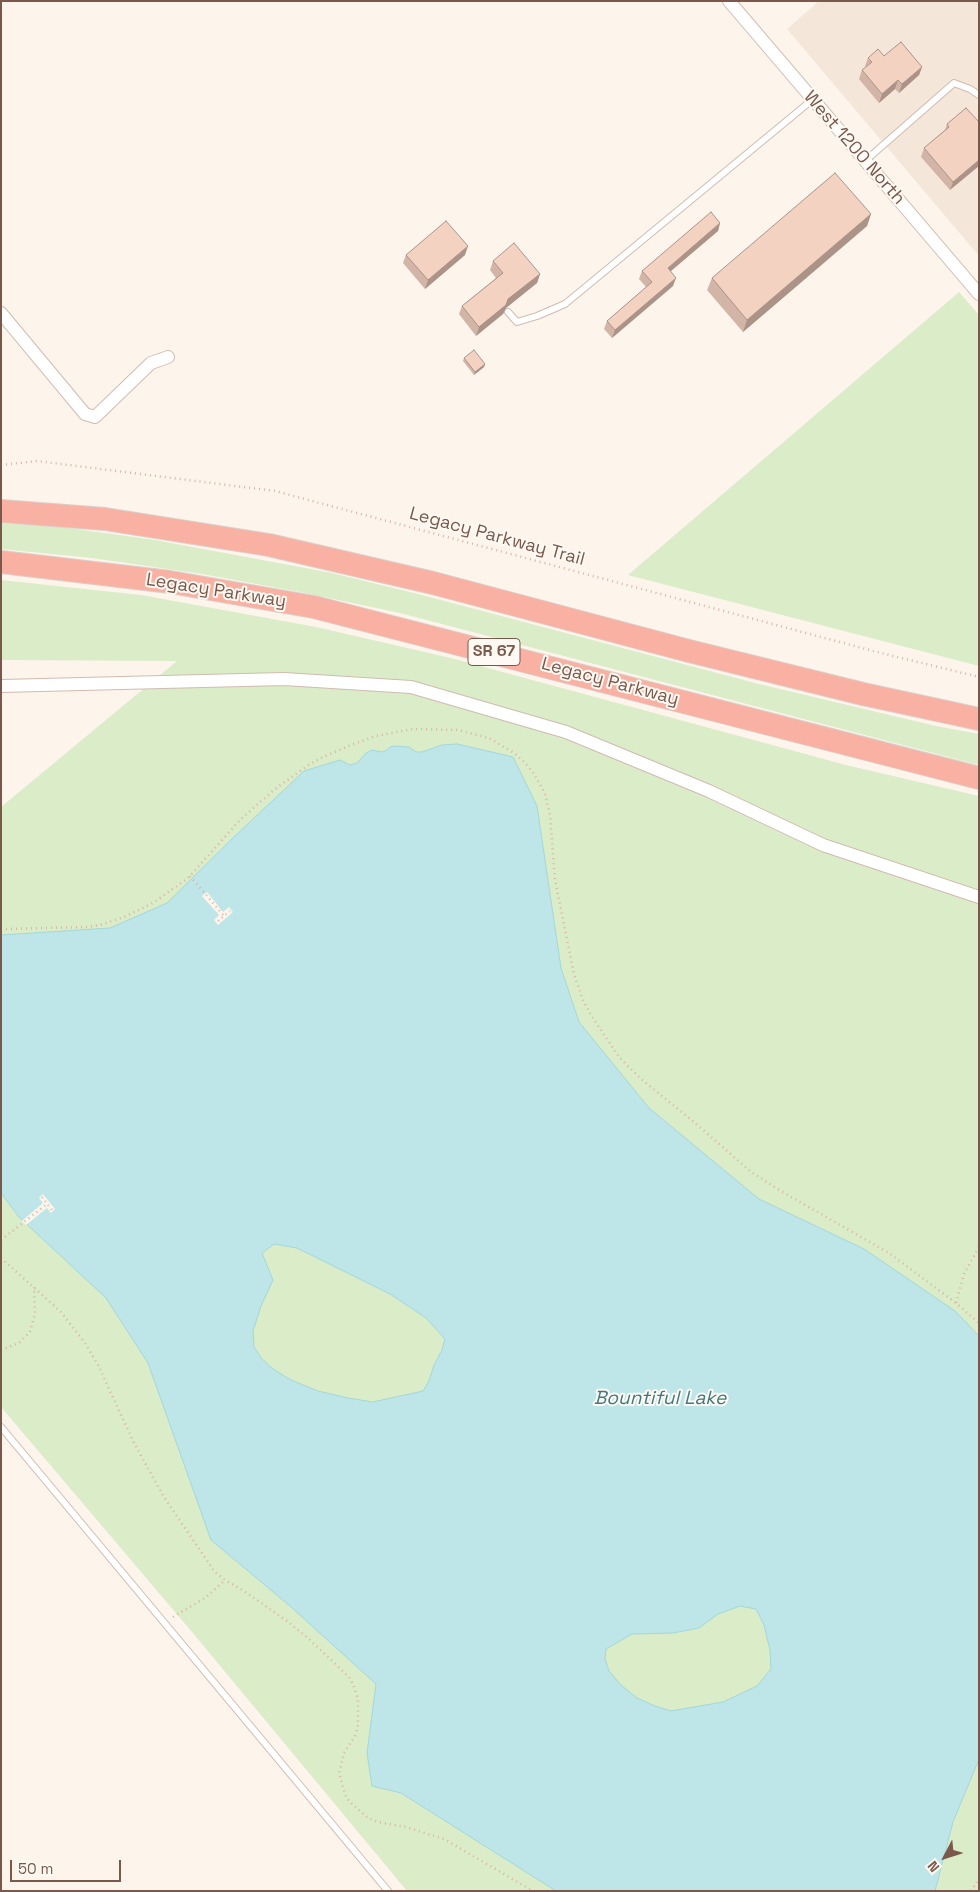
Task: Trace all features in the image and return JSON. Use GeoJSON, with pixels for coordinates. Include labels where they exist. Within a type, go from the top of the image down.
{"type":"FeatureCollection","features":[{"type":"Feature","properties":{"kind":"highway"},"geometry":{"type":"LineString","coordinates":[[1,511],[105,519],[269,545],[433,583],[689,651],[854,692],[979,719]]}},
{"type":"Feature","properties":{"kind":"highway","name":"Legacy Parkway"},"geometry":{"type":"LineString","coordinates":[[1,562],[170,582],[314,607],[979,778]]}},
{"type":"Feature","properties":{"kind":"street","name":"West 1200 North"},"geometry":{"type":"LineString","coordinates":[[729,1],[812,100],[978,290]]}},
{"type":"Feature","properties":{"kind":"street"},"geometry":{"type":"LineString","coordinates":[[1,313],[85,414],[95,417],[151,363],[168,357]]}},
{"type":"Feature","properties":{"kind":"street"},"geometry":{"type":"LineString","coordinates":[[1,686],[284,679],[411,687],[566,732],[709,791],[823,845],[979,897]]}},
{"type":"Feature","properties":{"kind":"lane"},"geometry":{"type":"LineString","coordinates":[[865,161],[954,83],[970,89],[979,95]]}},
{"type":"Feature","properties":{"kind":"lane"},"geometry":{"type":"LineString","coordinates":[[508,312],[517,322],[538,316],[565,304],[812,100]]}},
{"type":"Feature","properties":{"kind":"lane"},"geometry":{"type":"LineString","coordinates":[[1,1428],[388,1891]]}},
{"type":"Feature","properties":{"kind":"path","name":"Legacy Parkway Trail"},"geometry":{"type":"LineString","coordinates":[[1,465],[36,461],[276,492],[881,653],[979,677]]}},
{"type":"Feature","properties":{"kind":"path"},"geometry":{"type":"LineString","coordinates":[[1,929],[100,925],[124,917],[153,903],[190,876],[241,819],[275,788],[310,764],[337,750],[376,736],[412,729],[458,730],[489,738],[501,744],[524,761],[545,793],[550,815],[555,880],[574,974],[591,1015],[619,1056],[641,1079],[750,1171],[889,1253],[956,1303],[979,1323]]}},
{"type":"Feature","properties":{"kind":"path"},"geometry":{"type":"LineString","coordinates":[[190,876],[224,916]]}},
{"type":"Feature","properties":{"kind":"path"},"geometry":{"type":"LineString","coordinates":[[218,921],[230,911]]}},
{"type":"Feature","properties":{"kind":"path"},"geometry":{"type":"LineString","coordinates":[[42,1198],[52,1210]]}},
{"type":"Feature","properties":{"kind":"path"},"geometry":{"type":"LineString","coordinates":[[1,1240],[47,1204]]}},
{"type":"Feature","properties":{"kind":"path"},"geometry":{"type":"LineString","coordinates":[[956,1303],[964,1274],[979,1247]]}},
{"type":"Feature","properties":{"kind":"path"},"geometry":{"type":"LineString","coordinates":[[1,1258],[60,1311],[85,1343],[98,1365],[130,1434],[164,1497],[205,1559],[225,1580],[287,1621],[343,1670],[353,1684],[358,1699],[358,1731],[344,1753],[339,1773],[346,1797],[368,1818],[444,1839],[533,1891]]}},
{"type":"Feature","properties":{"kind":"path"},"geometry":{"type":"LineString","coordinates":[[1,1350],[19,1343],[30,1332],[35,1314],[34,1287]]}},
{"type":"Feature","properties":{"kind":"path"},"geometry":{"type":"LineString","coordinates":[[165,1623],[205,1598],[225,1580]]}},
{"type":"Feature","properties":{"kind":"path"},"geometry":{"type":"LineString","coordinates":[[971,1891],[979,1879]]}},
{"type":"Feature","properties":{"kind":"shaded area"},"geometry":{"type":"Polygon","coordinates":[[[819,1],[979,1],[979,256],[787,29],[819,1]]]}},
{"type":"Feature","properties":{"kind":"green space"},"geometry":{"type":"Polygon","coordinates":[[[959,292],[979,315],[979,666],[628,575],[959,292]]]}},
{"type":"Feature","properties":{"kind":"green space"},"geometry":{"type":"Polygon","coordinates":[[[1,523],[61,527],[155,540],[332,573],[418,594],[759,684],[936,726],[979,734],[979,765],[400,613],[202,574],[92,558],[1,549],[1,523]]]}},
{"type":"Feature","properties":{"kind":"green space","name":"Bountiful Lake"},"geometry":{"type":"Polygon","coordinates":[[[1,580],[141,595],[316,627],[451,658],[846,765],[979,796],[979,1891],[407,1891],[192,1632],[1,1407],[1,807],[177,661],[1,660],[1,580]]]}},
{"type":"Feature","properties":{"kind":"water","name":"Bountiful Lake"},"geometry":{"type":"Polygon","coordinates":[[[457,744],[513,757],[537,806],[561,968],[579,1022],[649,1108],[759,1199],[864,1249],[955,1311],[979,1336],[979,1759],[953,1822],[935,1891],[556,1891],[401,1793],[372,1786],[367,1753],[376,1684],[290,1606],[211,1540],[148,1363],[106,1298],[19,1217],[1,1193],[1,935],[110,928],[167,903],[304,771],[340,760],[350,765],[357,763],[366,753],[372,750],[382,752],[395,746],[409,747],[416,752],[422,752],[442,745],[457,744]],[[274,1244],[262,1253],[273,1280],[261,1306],[253,1331],[254,1347],[262,1359],[273,1369],[291,1380],[318,1391],[348,1398],[373,1402],[423,1391],[429,1381],[445,1339],[426,1318],[390,1294],[297,1248],[274,1244]],[[740,1606],[718,1614],[699,1628],[673,1633],[632,1634],[606,1649],[605,1659],[609,1671],[621,1685],[637,1698],[671,1711],[723,1702],[757,1686],[771,1669],[770,1650],[764,1625],[756,1609],[740,1606]]]}},
{"type":"Feature","properties":{"kind":"pier"},"geometry":{"type":"Polygon","coordinates":[[[207,892],[223,912],[229,907],[233,912],[218,925],[214,920],[219,915],[202,896],[207,892]]]}},
{"type":"Feature","properties":{"kind":"pier"},"geometry":{"type":"Polygon","coordinates":[[[43,1194],[55,1209],[51,1213],[47,1208],[26,1225],[22,1221],[43,1203],[39,1198],[43,1194]]]}},
{"type":"Feature","properties":{"kind":"building"},"geometry":{"type":"Polygon","coordinates":[[[901,42],[922,67],[902,84],[898,80],[882,94],[862,70],[872,62],[868,58],[878,49],[884,56],[901,42]]]}},
{"type":"Feature","properties":{"kind":"building"},"geometry":{"type":"Polygon","coordinates":[[[966,108],[979,122],[979,160],[953,182],[924,148],[949,127],[947,124],[966,108]]]}},
{"type":"Feature","properties":{"kind":"building"},"geometry":{"type":"Polygon","coordinates":[[[835,173],[871,214],[747,320],[712,278],[835,173]]]}},
{"type":"Feature","properties":{"kind":"building"},"geometry":{"type":"Polygon","coordinates":[[[711,212],[720,223],[668,268],[676,278],[615,330],[607,321],[652,282],[642,271],[711,212]]]}},
{"type":"Feature","properties":{"kind":"building"},"geometry":{"type":"Polygon","coordinates":[[[446,221],[468,246],[428,280],[406,255],[446,221]]]}},
{"type":"Feature","properties":{"kind":"building"},"geometry":{"type":"Polygon","coordinates":[[[514,243],[540,274],[508,299],[506,305],[479,327],[462,306],[503,273],[493,261],[514,243]]]}},
{"type":"Feature","properties":{"kind":"building"},"geometry":{"type":"Polygon","coordinates":[[[474,350],[485,364],[475,372],[464,358],[474,350]]]}}]}
